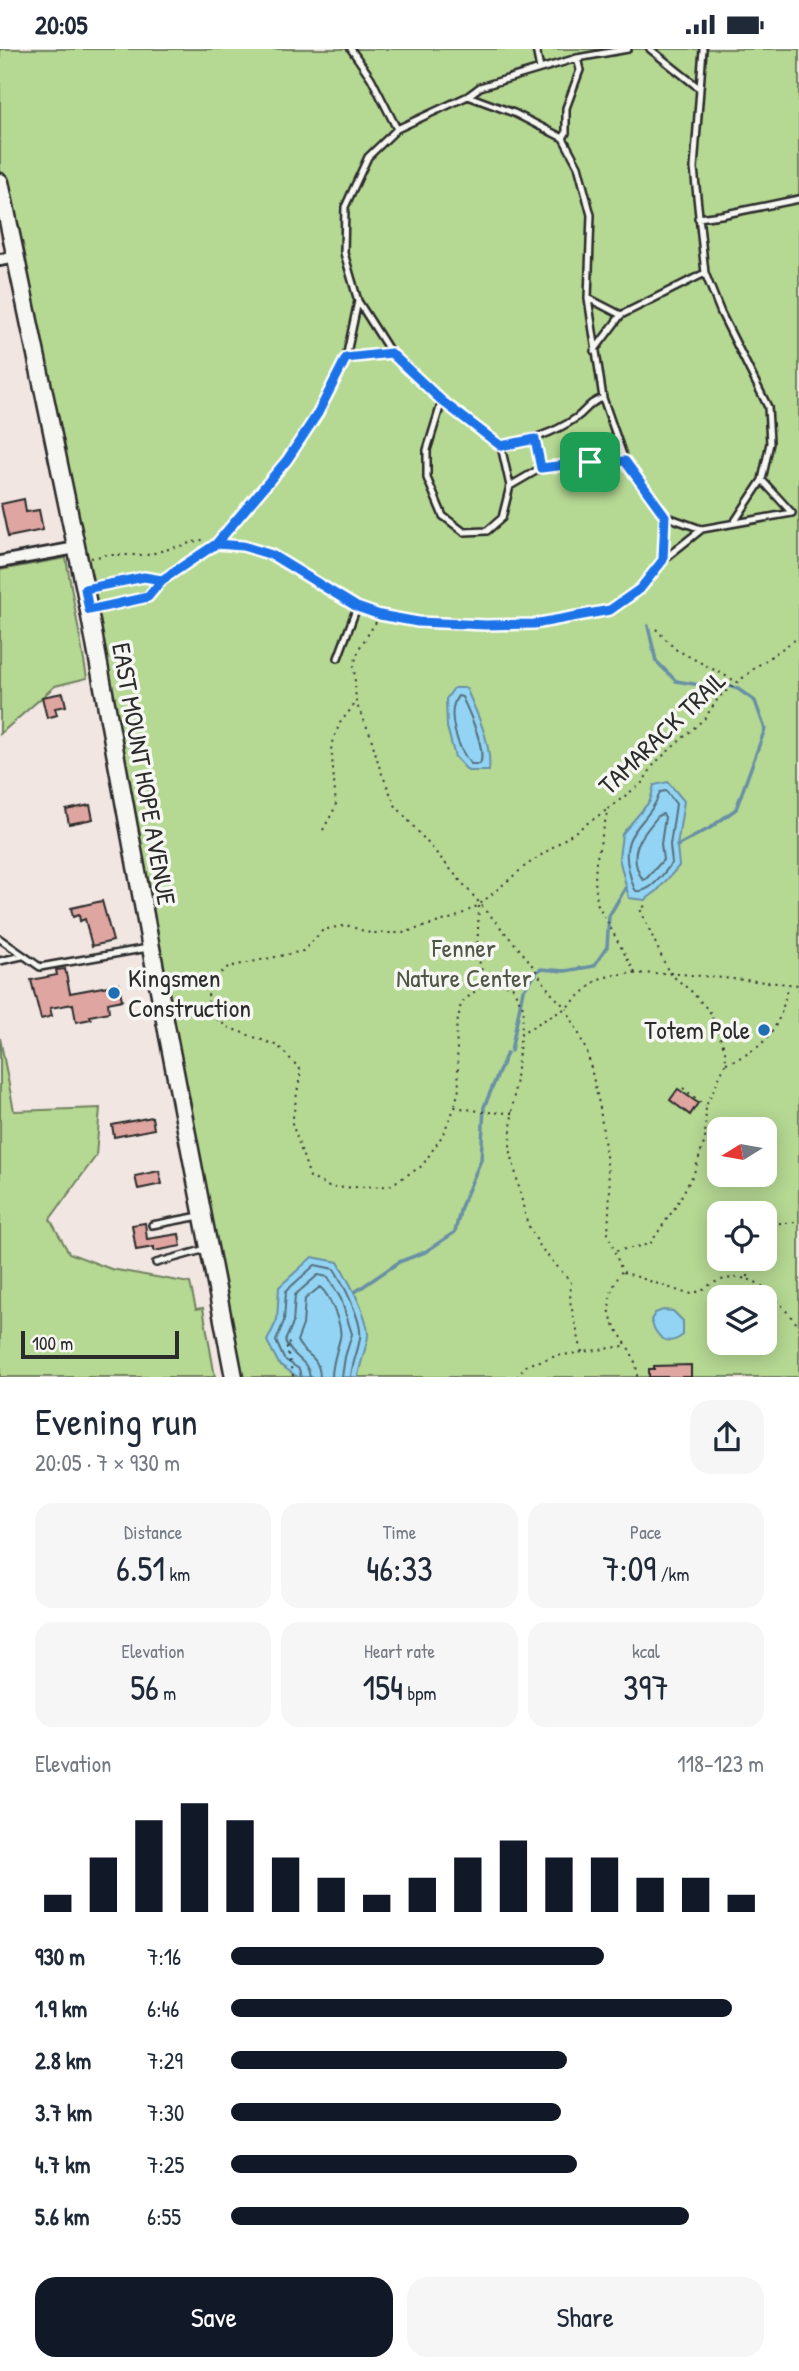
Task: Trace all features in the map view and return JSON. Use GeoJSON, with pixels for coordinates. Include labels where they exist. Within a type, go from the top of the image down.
{"type":"FeatureCollection","features":[{"type":"Feature","properties":{"kind":"street","name":"EAST MOUNT HOPE AVENUE"},"geometry":{"type":"LineString","coordinates":[[0,182],[7,258],[83,553],[85,589],[234,1377]]}},
{"type":"Feature","properties":{"kind":"street"},"geometry":{"type":"LineString","coordinates":[[0,562],[83,553]]}},
{"type":"Feature","properties":{"kind":"lane"},"geometry":{"type":"LineString","coordinates":[[351,49],[371,78],[397,129]]}},
{"type":"Feature","properties":{"kind":"lane"},"geometry":{"type":"LineString","coordinates":[[536,49],[540,69]]}},
{"type":"Feature","properties":{"kind":"lane"},"geometry":{"type":"LineString","coordinates":[[442,401],[427,450],[427,478],[443,516],[464,532],[488,531],[502,518],[510,485],[501,446],[442,401],[391,353],[358,301],[344,253],[345,207],[368,157],[397,129],[468,96],[480,87],[577,58],[628,49]]}},
{"type":"Feature","properties":{"kind":"lane"},"geometry":{"type":"LineString","coordinates":[[650,49],[699,88]]}},
{"type":"Feature","properties":{"kind":"lane"},"geometry":{"type":"LineString","coordinates":[[703,49],[694,168],[705,273],[721,313],[768,407],[770,443],[762,480],[735,521]]}},
{"type":"Feature","properties":{"kind":"lane"},"geometry":{"type":"LineString","coordinates":[[563,138],[566,133],[566,108],[580,70],[577,58]]}},
{"type":"Feature","properties":{"kind":"lane"},"geometry":{"type":"LineString","coordinates":[[468,96],[514,113],[563,138],[578,166],[592,215],[588,298],[594,351],[603,398],[625,461],[665,516],[702,529]]}},
{"type":"Feature","properties":{"kind":"lane"},"geometry":{"type":"LineString","coordinates":[[698,218],[799,199]]}},
{"type":"Feature","properties":{"kind":"lane"},"geometry":{"type":"LineString","coordinates":[[594,351],[621,316],[705,273]]}},
{"type":"Feature","properties":{"kind":"lane"},"geometry":{"type":"LineString","coordinates":[[588,298],[621,316]]}},
{"type":"Feature","properties":{"kind":"lane"},"geometry":{"type":"LineString","coordinates":[[89,610],[148,597],[162,580],[216,544],[287,460],[318,413],[346,358],[358,301]]}},
{"type":"Feature","properties":{"kind":"lane"},"geometry":{"type":"LineString","coordinates":[[346,358],[391,353]]}},
{"type":"Feature","properties":{"kind":"lane"},"geometry":{"type":"LineString","coordinates":[[501,446],[535,439],[576,418],[591,402],[603,398]]}},
{"type":"Feature","properties":{"kind":"lane"},"geometry":{"type":"LineString","coordinates":[[535,439],[541,468]]}},
{"type":"Feature","properties":{"kind":"lane"},"geometry":{"type":"LineString","coordinates":[[510,485],[541,468],[625,461]]}},
{"type":"Feature","properties":{"kind":"lane"},"geometry":{"type":"LineString","coordinates":[[216,544],[243,546],[272,555],[357,607],[380,615],[418,622],[534,624],[610,610],[640,589],[663,560],[702,529],[735,521],[792,513],[762,480]]}},
{"type":"Feature","properties":{"kind":"lane"},"geometry":{"type":"LineString","coordinates":[[663,560],[665,516]]}},
{"type":"Feature","properties":{"kind":"lane"},"geometry":{"type":"LineString","coordinates":[[85,589],[144,577],[162,580]]}},
{"type":"Feature","properties":{"kind":"lane"},"geometry":{"type":"LineString","coordinates":[[338,658],[357,607]]}},
{"type":"Feature","properties":{"kind":"lane"},"geometry":{"type":"LineString","coordinates":[[0,939],[40,967],[151,948]]}},
{"type":"Feature","properties":{"kind":"lane"},"geometry":{"type":"LineString","coordinates":[[0,961],[22,956]]}},
{"type":"Feature","properties":{"kind":"lane"},"geometry":{"type":"LineString","coordinates":[[152,1225],[203,1215]]}},
{"type":"Feature","properties":{"kind":"lane"},"geometry":{"type":"LineString","coordinates":[[156,1263],[209,1248]]}},
{"type":"Feature","properties":{"kind":"path"},"geometry":{"type":"LineString","coordinates":[[83,553],[146,555],[201,540],[216,544]]}},
{"type":"Feature","properties":{"kind":"path"},"geometry":{"type":"LineString","coordinates":[[380,615],[360,647],[354,664],[356,703],[370,734],[380,769],[395,805],[527,958],[551,993],[566,1008],[588,1055],[600,1108],[610,1188],[608,1234],[622,1271]]}},
{"type":"Feature","properties":{"kind":"path"},"geometry":{"type":"LineString","coordinates":[[656,629],[675,649],[738,682]]}},
{"type":"Feature","properties":{"kind":"path","name":"TAMARACK TRAIL"},"geometry":{"type":"LineString","coordinates":[[636,974],[597,903],[594,880],[607,809],[642,782],[655,762],[705,718],[719,697],[799,637]]}},
{"type":"Feature","properties":{"kind":"path"},"geometry":{"type":"LineString","coordinates":[[323,830],[336,806],[331,745],[340,723],[356,703]]}},
{"type":"Feature","properties":{"kind":"path"},"geometry":{"type":"LineString","coordinates":[[582,1352],[570,1301],[571,1282],[541,1248],[527,1223],[510,1149],[524,1009],[512,986],[485,982],[461,1003],[456,1030],[459,1089],[455,1107],[442,1136],[422,1165],[389,1186],[331,1188],[310,1177],[292,1123],[301,1070],[278,1046],[227,1027],[212,1015],[206,999],[213,979],[228,967],[303,951],[323,930],[346,925],[370,933],[403,933],[456,917],[479,905],[524,867],[607,809]]}},
{"type":"Feature","properties":{"kind":"path"},"geometry":{"type":"LineString","coordinates":[[479,905],[477,953],[485,982]]}},
{"type":"Feature","properties":{"kind":"path"},"geometry":{"type":"LineString","coordinates":[[615,1251],[650,1244],[671,1216],[694,1173],[705,1140],[706,1106],[726,1063],[725,1050],[710,1012],[691,991],[669,974],[640,909],[645,906]]}},
{"type":"Feature","properties":{"kind":"path"},"geometry":{"type":"LineString","coordinates":[[521,1033],[566,1008],[598,979],[620,974],[669,974],[799,985]]}},
{"type":"Feature","properties":{"kind":"path"},"geometry":{"type":"LineString","coordinates":[[726,1063],[766,1041],[779,1021],[788,985]]}},
{"type":"Feature","properties":{"kind":"path"},"geometry":{"type":"LineString","coordinates":[[683,1088],[706,1106]]}},
{"type":"Feature","properties":{"kind":"path"},"geometry":{"type":"LineString","coordinates":[[455,1107],[512,1113]]}},
{"type":"Feature","properties":{"kind":"path"},"geometry":{"type":"LineString","coordinates":[[777,1223],[799,1222]]}},
{"type":"Feature","properties":{"kind":"path"},"geometry":{"type":"LineString","coordinates":[[622,1271],[688,1294],[698,1293],[718,1281],[748,1278],[782,1303],[799,1325]]}},
{"type":"Feature","properties":{"kind":"path"},"geometry":{"type":"LineString","coordinates":[[622,1271],[615,1281],[609,1299],[611,1319],[638,1365],[637,1377]]}},
{"type":"Feature","properties":{"kind":"path"},"geometry":{"type":"LineString","coordinates":[[748,1271],[748,1278]]}},
{"type":"Feature","properties":{"kind":"path"},"geometry":{"type":"LineString","coordinates":[[290,1343],[286,1344],[293,1377]]}},
{"type":"Feature","properties":{"kind":"path"},"geometry":{"type":"LineString","coordinates":[[517,1377],[527,1365],[556,1356],[625,1346]]}},
{"type":"Feature","properties":{"kind":"green space","name":"Fenner Nature Center"},"geometry":{"type":"Polygon","coordinates":[[[0,49],[799,49],[799,1377],[235,1377],[151,948],[118,720],[0,171],[0,49]]]}},
{"type":"Feature","properties":{"kind":"green space"},"geometry":{"type":"Polygon","coordinates":[[[66,558],[87,678],[55,686],[0,734],[0,570],[66,558]]]}},
{"type":"Feature","properties":{"kind":"green space"},"geometry":{"type":"Polygon","coordinates":[[[0,1038],[14,1111],[100,1108],[96,1156],[50,1219],[69,1253],[111,1269],[190,1283],[196,1309],[203,1308],[215,1377],[0,1377],[0,1038]]]}},
{"type":"Feature","properties":{"kind":"water"},"geometry":{"type":"Polygon","coordinates":[[[454,688],[466,688],[475,708],[486,739],[489,771],[468,771],[455,757],[447,727],[446,699],[454,688]]]}},
{"type":"Feature","properties":{"kind":"water"},"geometry":{"type":"Polygon","coordinates":[[[668,782],[684,801],[677,846],[679,866],[657,891],[645,900],[629,898],[619,858],[622,834],[650,801],[654,785],[668,782]]]}},
{"type":"Feature","properties":{"kind":"water"},"geometry":{"type":"Polygon","coordinates":[[[312,1257],[338,1262],[361,1307],[368,1337],[358,1377],[298,1377],[279,1364],[267,1341],[277,1320],[279,1287],[312,1257]]]}},
{"type":"Feature","properties":{"kind":"water"},"geometry":{"type":"Polygon","coordinates":[[[673,1311],[683,1321],[683,1335],[672,1341],[659,1336],[651,1320],[655,1313],[673,1311]]]}},
{"type":"Feature","properties":{"kind":"building"},"geometry":{"type":"Polygon","coordinates":[[[24,499],[26,512],[39,510],[43,530],[8,537],[1,504],[24,499]]]}},
{"type":"Feature","properties":{"kind":"building"},"geometry":{"type":"Polygon","coordinates":[[[63,693],[66,706],[55,708],[57,715],[47,718],[42,697],[63,693]]]}},
{"type":"Feature","properties":{"kind":"building"},"geometry":{"type":"Polygon","coordinates":[[[90,805],[93,819],[69,824],[66,810],[90,805]]]}},
{"type":"Feature","properties":{"kind":"building"},"geometry":{"type":"Polygon","coordinates":[[[102,901],[113,941],[92,946],[85,919],[80,921],[79,915],[73,917],[71,908],[102,901]]]}},
{"type":"Feature","properties":{"kind":"building"},"geometry":{"type":"Polygon","coordinates":[[[65,969],[70,993],[119,984],[122,1000],[108,1003],[109,1012],[90,1016],[91,1019],[76,1022],[73,1004],[50,1008],[52,1016],[41,1019],[31,980],[57,975],[56,970],[65,969]]]}},
{"type":"Feature","properties":{"kind":"building"},"geometry":{"type":"Polygon","coordinates":[[[678,1089],[698,1103],[690,1115],[670,1100],[678,1089]]]}},
{"type":"Feature","properties":{"kind":"building"},"geometry":{"type":"Polygon","coordinates":[[[152,1117],[154,1129],[114,1137],[112,1125],[152,1117]]]}},
{"type":"Feature","properties":{"kind":"building"},"geometry":{"type":"Polygon","coordinates":[[[159,1171],[162,1184],[138,1189],[135,1176],[159,1171]]]}},
{"type":"Feature","properties":{"kind":"building"},"geometry":{"type":"Polygon","coordinates":[[[145,1223],[147,1239],[179,1234],[181,1246],[154,1251],[154,1247],[136,1250],[132,1225],[145,1223]]]}},
{"type":"Feature","properties":{"kind":"building"},"geometry":{"type":"Polygon","coordinates":[[[691,1365],[691,1377],[649,1377],[649,1369],[654,1369],[654,1366],[691,1365]]]}},
{"type":"Feature","properties":{"kind":"waterway"},"geometry":{"type":"LineString","coordinates":[[648,626],[656,661],[676,681],[706,686],[726,685],[738,689],[755,701],[765,729],[736,809],[710,828],[677,846]]}},
{"type":"Feature","properties":{"kind":"waterway"},"geometry":{"type":"LineString","coordinates":[[538,971],[565,971],[594,966],[607,947],[609,916],[626,887]]}},
{"type":"Feature","properties":{"kind":"waterway"},"geometry":{"type":"LineString","coordinates":[[511,1051],[523,990],[536,974]]}},
{"type":"Feature","properties":{"kind":"waterway"},"geometry":{"type":"LineString","coordinates":[[355,1292],[399,1262],[425,1252],[455,1232],[461,1207],[481,1160],[484,1107],[507,1053]]}},
{"type":"Feature","properties":{"kind":"place","name":"Kingsmen Construction"},"geometry":{"type":"Point","coordinates":[114,993]}},
{"type":"Feature","properties":{"kind":"place","name":"Totem Pole"},"geometry":{"type":"Point","coordinates":[764,1030]}},
{"type":"Feature","properties":{"kind":"route"},"geometry":{"type":"LineString","coordinates":[[590,462],[541,468],[535,439],[501,446],[442,401],[391,353],[346,358],[318,413],[287,460],[216,544],[162,580],[148,597],[89,610],[85,589],[144,577],[162,580],[216,544],[243,546],[272,555],[357,607],[380,615],[418,622],[534,624],[610,610],[640,589],[663,560],[665,516],[625,461],[590,462]]}}]}
